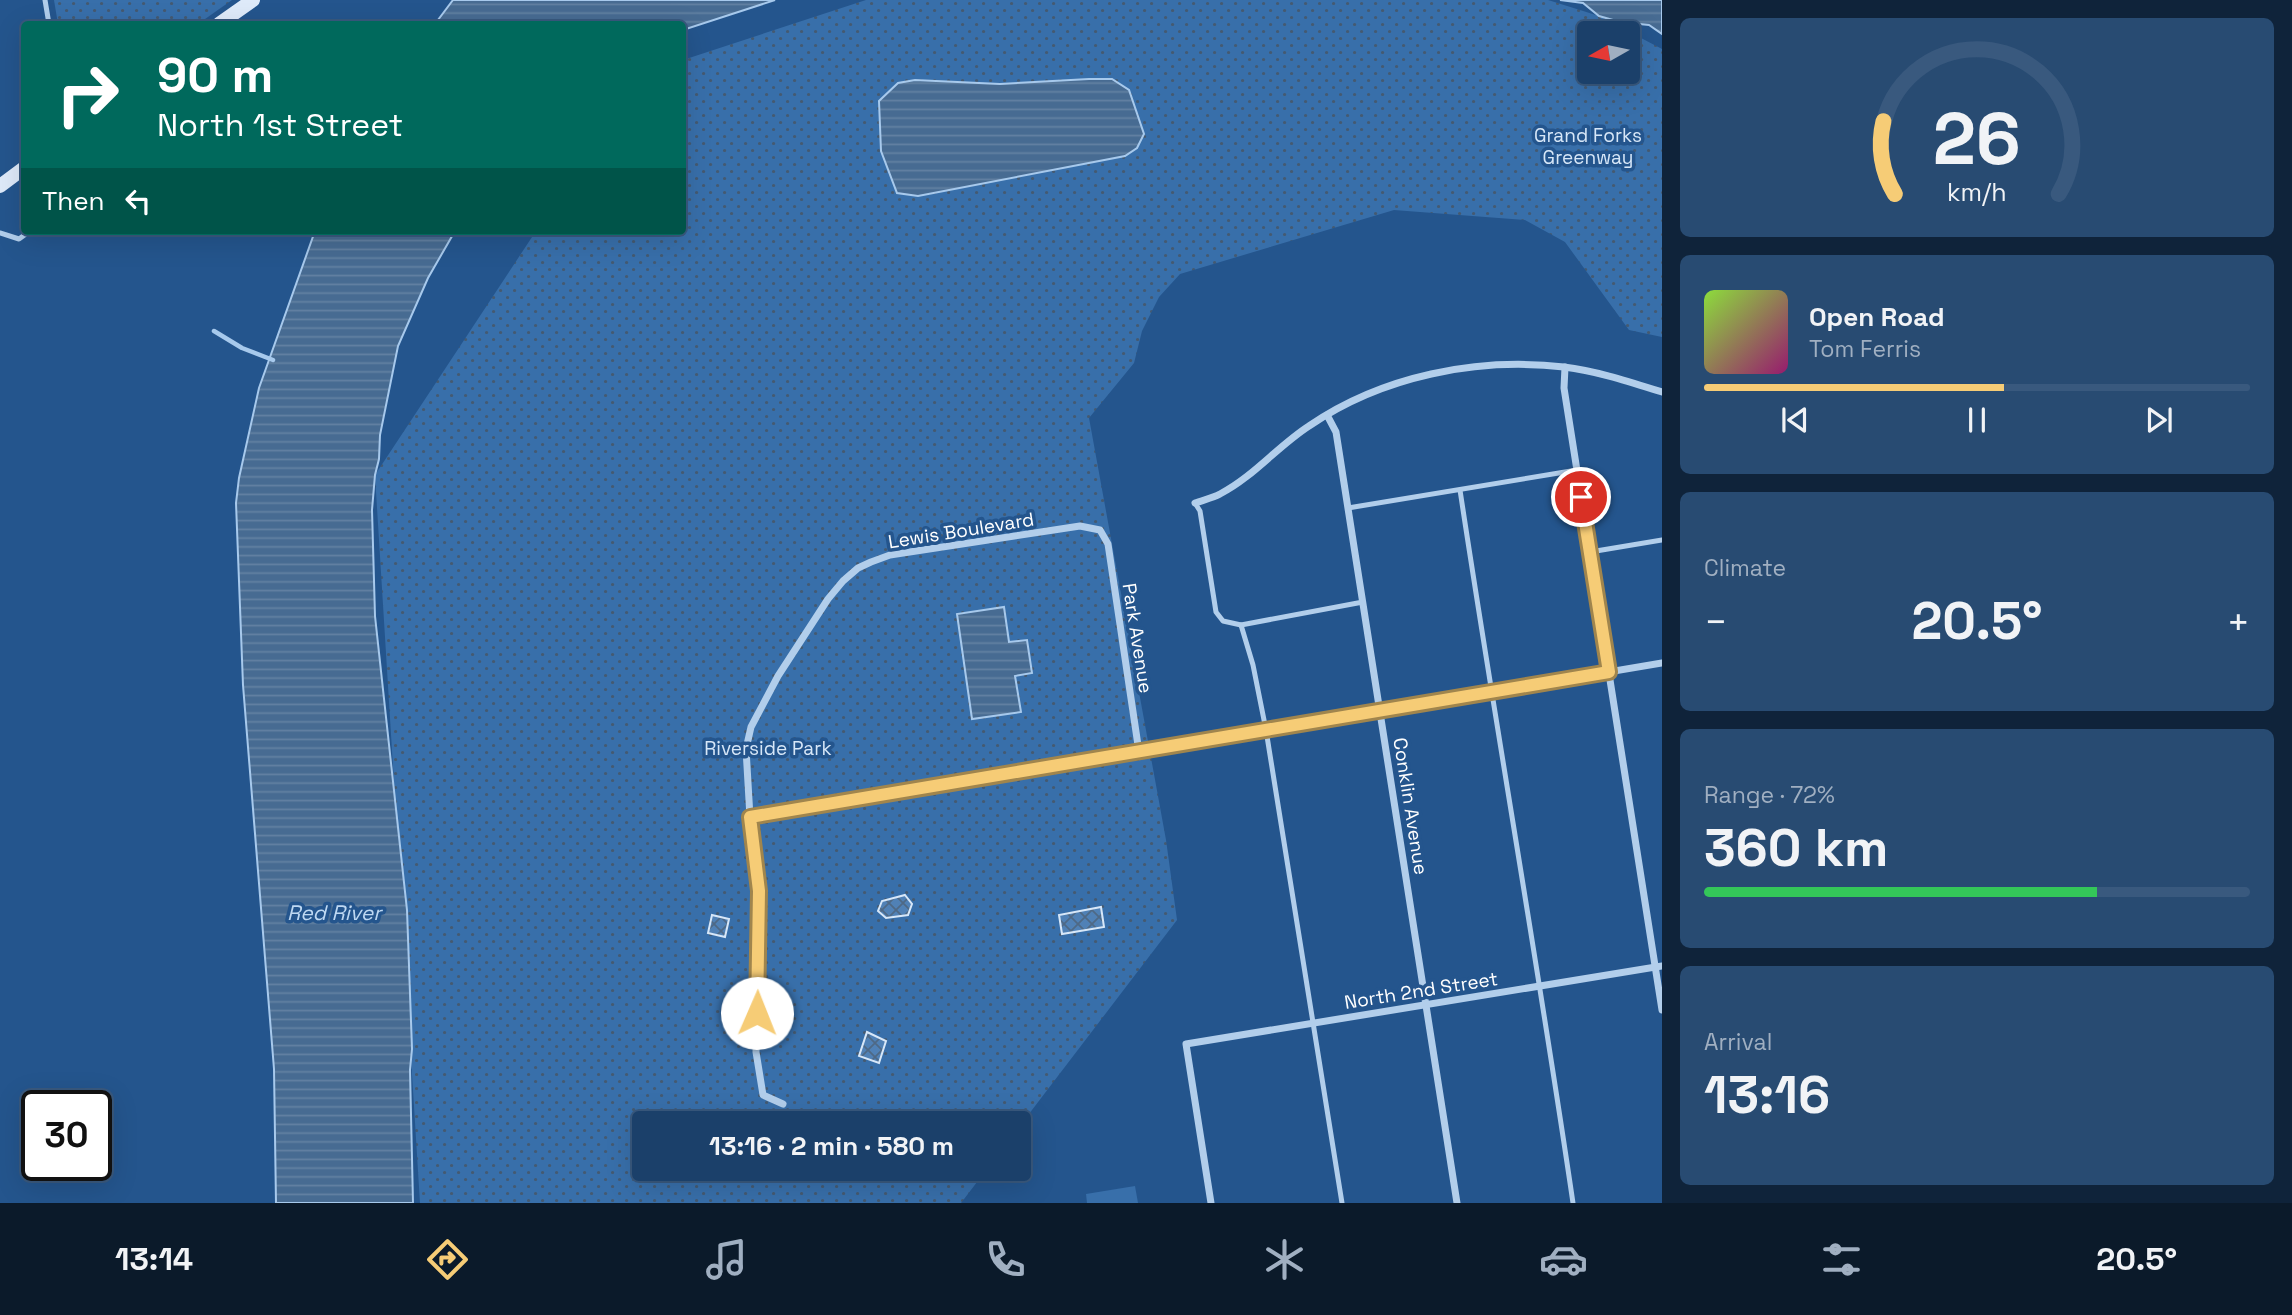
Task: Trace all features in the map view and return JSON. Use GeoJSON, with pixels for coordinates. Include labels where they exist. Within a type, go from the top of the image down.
{"type":"FeatureCollection","features":[{"type":"Feature","properties":{"kind":"street"},"geometry":{"type":"LineString","coordinates":[[223,21],[253,0]]}},
{"type":"Feature","properties":{"kind":"street"},"geometry":{"type":"LineString","coordinates":[[0,186],[21,172]]}},
{"type":"Feature","properties":{"kind":"street"},"geometry":{"type":"LineString","coordinates":[[1195,503],[1220,494],[1243,479],[1309,426],[1327,415],[1376,391],[1420,376],[1490,366],[1565,367],[1622,379],[1662,392]]}},
{"type":"Feature","properties":{"kind":"street"},"geometry":{"type":"LineString","coordinates":[[1565,367],[1564,388],[1659,967],[1662,1010]]}},
{"type":"Feature","properties":{"kind":"street","name":"Conklin Avenue"},"geometry":{"type":"LineString","coordinates":[[1327,415],[1336,432],[1457,1203]]}},
{"type":"Feature","properties":{"kind":"street","name":"Lewis Boulevard"},"geometry":{"type":"LineString","coordinates":[[783,1104],[763,1095],[756,1052],[759,891],[750,817],[746,749],[751,727],[778,676],[817,615],[843,581],[858,568],[890,555],[1080,526],[1100,530]]}},
{"type":"Feature","properties":{"kind":"street","name":"Park Avenue"},"geometry":{"type":"LineString","coordinates":[[1100,530],[1108,544],[1139,752]]}},
{"type":"Feature","properties":{"kind":"street"},"geometry":{"type":"LineString","coordinates":[[750,817],[1662,663]]}},
{"type":"Feature","properties":{"kind":"street","name":"North 2nd Street"},"geometry":{"type":"LineString","coordinates":[[1211,1203],[1186,1044],[1659,967]]}},
{"type":"Feature","properties":{"kind":"lane"},"geometry":{"type":"LineString","coordinates":[[45,0],[48,21]]}},
{"type":"Feature","properties":{"kind":"lane"},"geometry":{"type":"LineString","coordinates":[[0,233],[19,239],[24,235]]}},
{"type":"Feature","properties":{"kind":"lane"},"geometry":{"type":"LineString","coordinates":[[1348,508],[1577,470]]}},
{"type":"Feature","properties":{"kind":"lane"},"geometry":{"type":"LineString","coordinates":[[1460,490],[1490,692],[1541,986],[1573,1203]]}},
{"type":"Feature","properties":{"kind":"lane"},"geometry":{"type":"LineString","coordinates":[[1195,503],[1200,511],[1216,612],[1223,621],[1241,625],[1363,602]]}},
{"type":"Feature","properties":{"kind":"lane"},"geometry":{"type":"LineString","coordinates":[[1590,552],[1662,540]]}},
{"type":"Feature","properties":{"kind":"lane"},"geometry":{"type":"LineString","coordinates":[[1241,625],[1253,665],[1266,730],[1342,1203]]}},
{"type":"Feature","properties":{"kind":"green space"},"geometry":{"type":"Polygon","coordinates":[[[54,0],[232,0],[202,21],[58,21],[54,0]]]}},
{"type":"Feature","properties":{"kind":"green space","name":"Riverside Park"},"geometry":{"type":"Polygon","coordinates":[[[866,0],[1548,0],[1609,21],[1577,21],[1577,84],[1640,84],[1640,37],[1662,49],[1662,337],[1629,330],[1565,242],[1525,220],[1394,210],[1180,274],[1159,297],[1142,331],[1134,363],[1089,418],[1166,840],[1177,920],[1031,1111],[632,1111],[632,1181],[978,1181],[961,1203],[420,1203],[375,475],[533,235],[686,235],[686,59],[866,0]]]}},
{"type":"Feature","properties":{"kind":"green space"},"geometry":{"type":"Polygon","coordinates":[[[1135,1186],[1138,1203],[1087,1203],[1086,1194],[1135,1186]]]}},
{"type":"Feature","properties":{"kind":"water"},"geometry":{"type":"Polygon","coordinates":[[[453,0],[775,0],[686,29],[686,21],[437,21],[453,0]]]}},
{"type":"Feature","properties":{"kind":"water"},"geometry":{"type":"Polygon","coordinates":[[[1560,0],[1662,0],[1662,34],[1649,25],[1640,24],[1640,21],[1616,21],[1599,16],[1583,3],[1560,0]]]}},
{"type":"Feature","properties":{"kind":"water"},"geometry":{"type":"Polygon","coordinates":[[[1112,79],[1129,90],[1144,134],[1137,148],[1125,156],[918,196],[897,193],[881,151],[879,101],[898,83],[915,80],[1000,84],[1112,79]]]}},
{"type":"Feature","properties":{"kind":"water","name":"Red River"},"geometry":{"type":"Polygon","coordinates":[[[314,235],[453,235],[428,278],[398,346],[380,435],[372,510],[375,616],[407,910],[412,1049],[410,1070],[413,1203],[276,1203],[274,1069],[243,685],[236,503],[259,388],[314,235]]]}},
{"type":"Feature","properties":{"kind":"water"},"geometry":{"type":"Polygon","coordinates":[[[1004,607],[1009,642],[1027,640],[1032,673],[1015,676],[1021,712],[972,719],[957,614],[1004,607]]]}},
{"type":"Feature","properties":{"kind":"building"},"geometry":{"type":"Polygon","coordinates":[[[905,895],[912,904],[908,915],[886,918],[878,911],[882,901],[905,895]]]}},
{"type":"Feature","properties":{"kind":"building"},"geometry":{"type":"Polygon","coordinates":[[[1101,907],[1104,927],[1062,934],[1059,915],[1101,907]]]}},
{"type":"Feature","properties":{"kind":"building"},"geometry":{"type":"Polygon","coordinates":[[[712,915],[729,919],[725,937],[708,933],[712,915]]]}},
{"type":"Feature","properties":{"kind":"building"},"geometry":{"type":"Polygon","coordinates":[[[867,1032],[886,1041],[879,1063],[859,1056],[867,1032]]]}},
{"type":"Feature","properties":{"kind":"waterway"},"geometry":{"type":"LineString","coordinates":[[214,331],[242,348],[273,360]]}},
{"type":"Feature","properties":{"kind":"route"},"geometry":{"type":"LineString","coordinates":[[757,1013],[759,891],[750,817],[1609,672],[1581,497]]}},
{"type":"Feature","properties":{"kind":"park label","name":"Grand Forks Greenway"},"geometry":{"type":"Point","coordinates":[1588,146]}}]}
